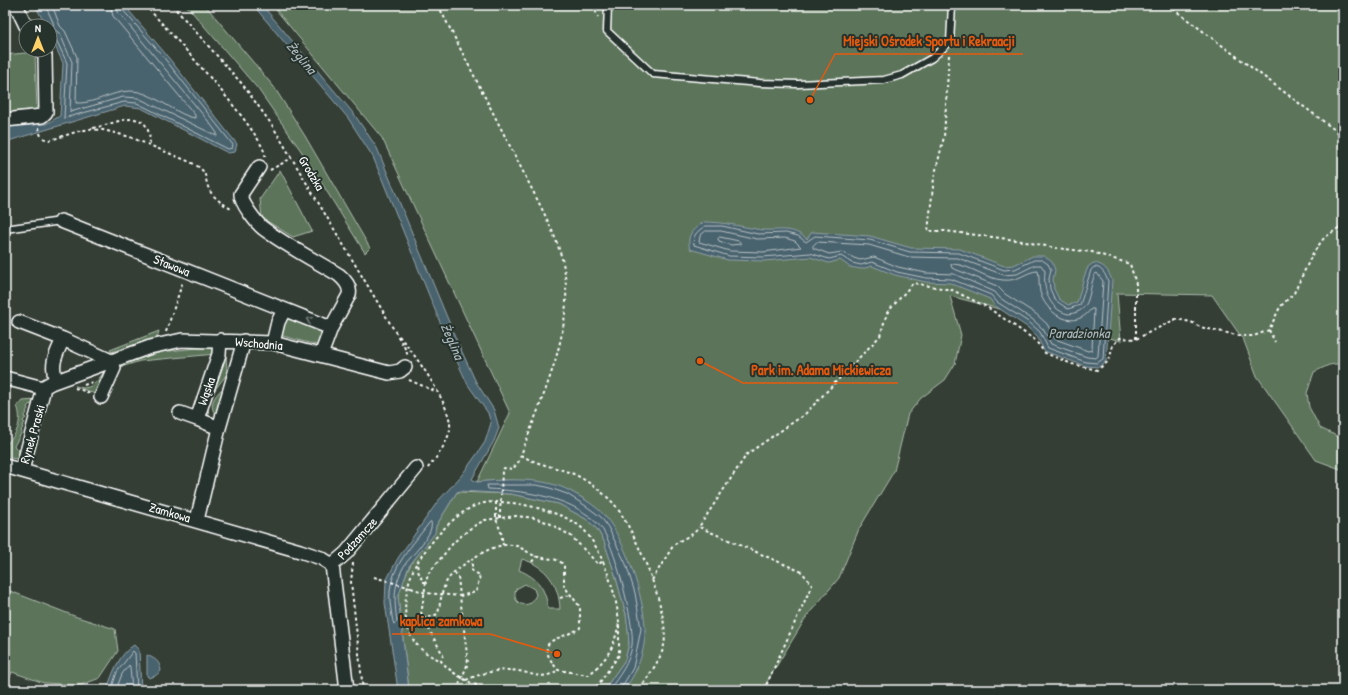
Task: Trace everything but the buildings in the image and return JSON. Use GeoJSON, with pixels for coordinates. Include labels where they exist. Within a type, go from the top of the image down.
{"type":"FeatureCollection","features":[{"type":"Feature","properties":{"kind":"street"},"geometry":{"type":"LineString","coordinates":[[16,5],[22,18]]}},
{"type":"Feature","properties":{"kind":"street"},"geometry":{"type":"LineString","coordinates":[[5,120],[42,116],[46,112],[45,58]]}},
{"type":"Feature","properties":{"kind":"street"},"geometry":{"type":"LineString","coordinates":[[259,167],[241,194],[241,199],[244,204],[263,228],[339,275],[346,281],[350,291],[349,296],[331,328],[321,355]]}},
{"type":"Feature","properties":{"kind":"street","name":"Stawowa"},"geometry":{"type":"LineString","coordinates":[[61,222],[331,328]]}},
{"type":"Feature","properties":{"kind":"street"},"geometry":{"type":"LineString","coordinates":[[273,343],[278,322],[284,310]]}},
{"type":"Feature","properties":{"kind":"street"},"geometry":{"type":"LineString","coordinates":[[19,322],[63,339],[111,361],[114,368],[102,397]]}},
{"type":"Feature","properties":{"kind":"street"},"geometry":{"type":"LineString","coordinates":[[56,381],[53,371],[53,363],[63,339]]}},
{"type":"Feature","properties":{"kind":"street","name":"Wschodnia"},"geometry":{"type":"LineString","coordinates":[[42,388],[56,381],[111,361],[182,340],[220,340],[273,343],[389,373],[400,370]]}},
{"type":"Feature","properties":{"kind":"street","name":"Wąska"},"geometry":{"type":"LineString","coordinates":[[218,428],[197,419],[219,354],[220,340]]}},
{"type":"Feature","properties":{"kind":"street","name":"Wąska"},"geometry":{"type":"LineString","coordinates":[[197,520],[218,428],[244,341]]}},
{"type":"Feature","properties":{"kind":"street","name":"Rynek Praski"},"geometry":{"type":"LineString","coordinates":[[5,378],[42,388],[42,395],[22,470]]}},
{"type":"Feature","properties":{"kind":"street"},"geometry":{"type":"LineString","coordinates":[[180,413],[197,419]]}},
{"type":"Feature","properties":{"kind":"street","name":"Zamkowa"},"geometry":{"type":"LineString","coordinates":[[5,466],[197,520],[300,551],[321,558],[332,566]]}},
{"type":"Feature","properties":{"kind":"street","name":"Podzamcze"},"geometry":{"type":"LineString","coordinates":[[346,690],[332,566],[346,553],[420,470]]}},
{"type":"Feature","properties":{"kind":"lane"},"geometry":{"type":"LineString","coordinates":[[608,5],[607,31],[653,74],[760,83],[798,84],[884,80],[902,75],[918,67],[932,58],[950,42],[952,5]]}},
{"type":"Feature","properties":{"kind":"lane"},"geometry":{"type":"LineString","coordinates":[[5,229],[61,222]]}},
{"type":"Feature","properties":{"kind":"path"},"geometry":{"type":"LineString","coordinates":[[145,5],[228,99],[255,133],[265,150],[265,157],[259,167]]}},
{"type":"Feature","properties":{"kind":"path","name":"Grodzka"},"geometry":{"type":"LineString","coordinates":[[172,5],[243,85],[272,125],[396,332],[407,353],[408,360],[400,370]]}},
{"type":"Feature","properties":{"kind":"path"},"geometry":{"type":"LineString","coordinates":[[438,5],[551,229],[562,260],[566,291],[560,346],[521,455],[513,469],[504,468],[502,474],[500,518]]}},
{"type":"Feature","properties":{"kind":"path"},"geometry":{"type":"LineString","coordinates":[[1168,5],[1343,136]]}},
{"type":"Feature","properties":{"kind":"path"},"geometry":{"type":"LineString","coordinates":[[950,42],[944,137],[934,178],[928,231],[945,231],[1016,240],[1056,248],[1092,252],[1130,264],[1136,284],[1136,339]]}},
{"type":"Feature","properties":{"kind":"path"},"geometry":{"type":"LineString","coordinates":[[40,132],[40,136],[44,139],[51,140],[129,118],[136,118],[143,121],[148,126],[150,133],[150,146]]}},
{"type":"Feature","properties":{"kind":"path"},"geometry":{"type":"LineString","coordinates":[[90,129],[115,133],[200,166],[206,173],[212,194],[222,203],[234,210]]}},
{"type":"Feature","properties":{"kind":"path"},"geometry":{"type":"LineString","coordinates":[[280,165],[292,158]]}},
{"type":"Feature","properties":{"kind":"path"},"geometry":{"type":"LineString","coordinates":[[652,580],[677,541],[691,535],[698,527],[747,454],[805,414],[880,336],[887,313],[912,283],[952,290],[987,307],[1035,340],[1045,353],[1072,364],[1097,370],[1109,362],[1113,345],[1120,338],[1136,339],[1176,320],[1191,322],[1200,327],[1241,336],[1254,336],[1269,330],[1280,307],[1294,293],[1310,260],[1324,238],[1343,225]]}},
{"type":"Feature","properties":{"kind":"path"},"geometry":{"type":"LineString","coordinates":[[168,343],[166,328],[184,280]]}},
{"type":"Feature","properties":{"kind":"path"},"geometry":{"type":"LineString","coordinates":[[1269,330],[1274,342]]}},
{"type":"Feature","properties":{"kind":"path"},"geometry":{"type":"LineString","coordinates":[[396,332],[413,352],[446,408],[450,429],[438,455],[420,470]]}},
{"type":"Feature","properties":{"kind":"path"},"geometry":{"type":"LineString","coordinates":[[400,370],[437,392]]}},
{"type":"Feature","properties":{"kind":"path"},"geometry":{"type":"LineString","coordinates":[[72,386],[102,397]]}},
{"type":"Feature","properties":{"kind":"path"},"geometry":{"type":"LineString","coordinates":[[521,455],[531,462],[582,478],[613,503],[626,522],[661,604],[664,645],[639,690]]}},
{"type":"Feature","properties":{"kind":"path"},"geometry":{"type":"LineString","coordinates":[[496,502],[496,519],[501,532],[503,545]]}},
{"type":"Feature","properties":{"kind":"path"},"geometry":{"type":"LineString","coordinates":[[488,690],[461,678],[449,670],[441,661],[421,649],[413,640],[409,630],[405,594],[408,578],[416,563],[424,551],[446,527],[463,513],[482,504],[496,502],[533,507],[574,522],[584,531],[602,562],[616,597],[619,623],[619,655],[598,685],[589,690]]}},
{"type":"Feature","properties":{"kind":"path"},"geometry":{"type":"LineString","coordinates":[[441,661],[443,655],[421,615],[426,592],[426,582],[428,574],[454,542],[472,527],[485,520],[516,516],[531,517],[549,523],[572,536],[584,547],[595,562],[598,564],[602,562]]}},
{"type":"Feature","properties":{"kind":"path"},"geometry":{"type":"LineString","coordinates":[[698,527],[802,572],[812,585],[764,690]]}},
{"type":"Feature","properties":{"kind":"path"},"geometry":{"type":"LineString","coordinates":[[423,619],[438,614],[444,585],[453,571],[484,552],[503,545],[513,545],[536,556],[559,560],[564,564],[564,586],[580,608],[580,628],[571,634],[550,641],[547,646],[548,656],[558,670],[589,675],[608,657],[615,643],[619,623]]}},
{"type":"Feature","properties":{"kind":"path"},"geometry":{"type":"LineString","coordinates":[[532,562],[536,556]]}},
{"type":"Feature","properties":{"kind":"path"},"geometry":{"type":"LineString","coordinates":[[354,558],[351,571],[351,582],[363,690]]}},
{"type":"Feature","properties":{"kind":"path"},"geometry":{"type":"LineString","coordinates":[[374,577],[426,592],[441,595],[446,594],[460,596],[476,592],[480,576],[472,571],[472,559]]}},
{"type":"Feature","properties":{"kind":"path"},"geometry":{"type":"LineString","coordinates":[[416,563],[423,582],[426,582]]}},
{"type":"Feature","properties":{"kind":"path"},"geometry":{"type":"LineString","coordinates":[[453,571],[458,577],[468,663],[457,690]]}},
{"type":"Feature","properties":{"kind":"path"},"geometry":{"type":"LineString","coordinates":[[560,598],[570,595]]}},
{"type":"Feature","properties":{"kind":"path"},"geometry":{"type":"LineString","coordinates":[[466,680],[481,674],[495,671],[510,670],[540,676],[550,676],[558,670]]}},
{"type":"Feature","properties":{"kind":"green space"},"geometry":{"type":"Polygon","coordinates":[[[186,5],[205,5],[274,87],[305,136],[370,248],[365,253],[306,158],[258,89],[186,5]]]}},
{"type":"Feature","properties":{"kind":"green space"},"geometry":{"type":"Polygon","coordinates":[[[272,5],[1343,5],[1343,363],[1329,365],[1314,372],[1307,393],[1309,407],[1320,428],[1343,439],[1343,470],[1316,460],[1257,376],[1244,341],[1212,295],[1117,293],[1121,341],[950,296],[961,335],[955,364],[945,380],[921,398],[908,414],[894,471],[859,529],[839,578],[807,616],[762,690],[623,690],[637,669],[645,629],[611,525],[598,510],[568,490],[551,485],[516,480],[477,482],[510,413],[382,138],[272,5]]]}},
{"type":"Feature","properties":{"kind":"green space"},"geometry":{"type":"Polygon","coordinates":[[[18,54],[18,58],[35,58],[37,110],[5,112],[5,55],[18,54]]]}},
{"type":"Feature","properties":{"kind":"green space"},"geometry":{"type":"Polygon","coordinates":[[[280,170],[312,231],[293,237],[262,218],[260,199],[280,170]]]}},
{"type":"Feature","properties":{"kind":"green space"},"geometry":{"type":"Polygon","coordinates":[[[286,317],[324,330],[320,346],[283,336],[281,333],[286,317]]]}},
{"type":"Feature","properties":{"kind":"green space"},"geometry":{"type":"Polygon","coordinates":[[[159,331],[157,338],[111,352],[110,350],[159,331]]]}},
{"type":"Feature","properties":{"kind":"green space"},"geometry":{"type":"Polygon","coordinates":[[[196,348],[217,348],[216,354],[140,361],[118,368],[117,366],[161,352],[196,348]]]}},
{"type":"Feature","properties":{"kind":"green space"},"geometry":{"type":"Polygon","coordinates":[[[226,353],[227,374],[210,396],[208,406],[209,418],[203,414],[226,353]]]}},
{"type":"Feature","properties":{"kind":"green space"},"geometry":{"type":"Polygon","coordinates":[[[110,368],[95,394],[75,386],[84,388],[89,387],[95,383],[106,370],[110,368]]]}},
{"type":"Feature","properties":{"kind":"green space"},"geometry":{"type":"Polygon","coordinates":[[[225,386],[218,417],[214,413],[212,405],[215,397],[225,386]]]}},
{"type":"Feature","properties":{"kind":"green space"},"geometry":{"type":"Polygon","coordinates":[[[35,400],[35,409],[30,404],[27,407],[27,413],[24,417],[26,418],[23,421],[25,423],[21,430],[22,432],[14,446],[19,451],[17,459],[5,457],[5,445],[13,437],[18,427],[19,411],[17,406],[23,401],[35,400]]]}},
{"type":"Feature","properties":{"kind":"green space"},"geometry":{"type":"Polygon","coordinates":[[[457,492],[511,494],[559,504],[586,519],[597,529],[604,541],[615,574],[626,614],[629,644],[625,660],[604,690],[409,690],[398,597],[401,585],[411,564],[434,533],[436,526],[457,492]],[[522,559],[519,570],[526,573],[540,585],[547,602],[548,609],[560,609],[557,592],[550,577],[538,566],[522,559]],[[525,584],[516,589],[515,593],[516,600],[520,604],[531,603],[536,595],[534,589],[525,584]]]}},
{"type":"Feature","properties":{"kind":"green space"},"geometry":{"type":"Polygon","coordinates":[[[5,589],[77,617],[115,629],[118,651],[100,678],[81,685],[44,683],[12,672],[5,690],[5,589]]]}},
{"type":"Feature","properties":{"kind":"water"},"geometry":{"type":"Polygon","coordinates":[[[35,5],[124,5],[164,52],[237,144],[235,152],[228,153],[141,108],[125,106],[5,142],[5,127],[46,124],[60,116],[63,63],[58,52],[58,18],[42,18],[35,5]]]}},
{"type":"Feature","properties":{"kind":"water","name":"Żeglina"},"geometry":{"type":"Polygon","coordinates":[[[253,5],[262,5],[354,114],[377,148],[456,339],[476,382],[494,410],[499,428],[494,441],[472,479],[477,482],[525,480],[560,486],[600,511],[612,525],[632,569],[641,601],[645,628],[644,644],[640,661],[628,684],[623,690],[604,690],[625,660],[629,644],[626,614],[615,574],[604,541],[597,529],[586,519],[559,504],[511,494],[460,491],[457,492],[436,526],[435,533],[409,566],[398,597],[409,690],[398,690],[385,603],[386,581],[398,558],[438,501],[461,476],[485,442],[491,423],[488,413],[468,385],[448,342],[373,157],[348,118],[253,5]]]}},
{"type":"Feature","properties":{"kind":"water","name":"Paradzionka"},"geometry":{"type":"Polygon","coordinates":[[[704,222],[724,223],[763,230],[788,230],[801,234],[807,239],[812,232],[870,236],[911,248],[960,249],[1004,266],[1014,265],[1033,256],[1044,256],[1052,262],[1055,270],[1053,279],[1054,289],[1059,299],[1068,305],[1077,303],[1088,267],[1093,263],[1103,266],[1109,273],[1112,280],[1106,361],[1099,367],[1085,366],[1044,351],[1037,336],[1027,327],[994,305],[990,299],[950,283],[926,282],[895,275],[872,266],[861,269],[850,267],[840,260],[829,263],[810,257],[764,261],[728,260],[690,249],[689,240],[691,233],[704,222]]]}},
{"type":"Feature","properties":{"kind":"water"},"geometry":{"type":"Polygon","coordinates":[[[134,645],[139,650],[141,690],[107,690],[120,659],[134,645]]]}},
{"type":"Feature","properties":{"kind":"water"},"geometry":{"type":"Polygon","coordinates":[[[147,655],[157,661],[160,665],[161,671],[155,676],[149,678],[147,676],[147,655]]]}},
{"type":"Feature","properties":{"kind":"place","name":"Miejski Ośrodek Sportu i Rekraacji"},"geometry":{"type":"Point","coordinates":[810,100]}},
{"type":"Feature","properties":{"kind":"place","name":"Park im. Adama Mickiewicza"},"geometry":{"type":"Point","coordinates":[700,361]}},
{"type":"Feature","properties":{"kind":"place","name":"kaplica zamkowa"},"geometry":{"type":"Point","coordinates":[557,654]}}]}
